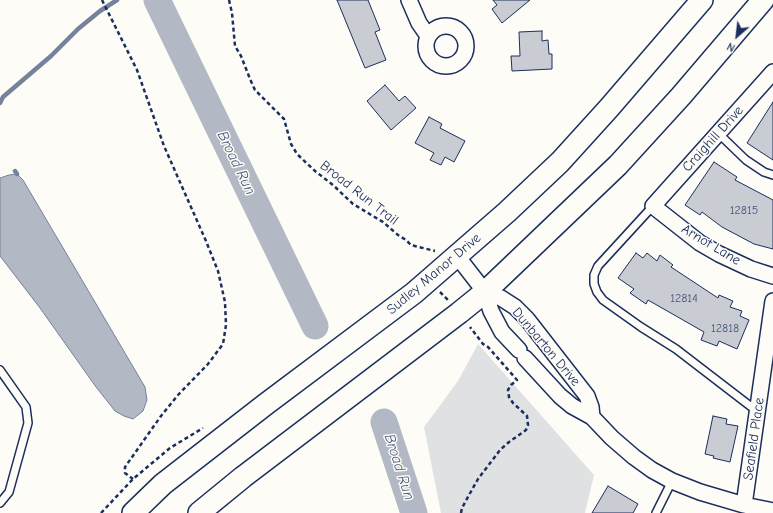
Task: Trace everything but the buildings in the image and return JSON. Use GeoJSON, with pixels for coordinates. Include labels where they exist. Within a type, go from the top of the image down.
{"type":"FeatureCollection","features":[{"type":"Feature","properties":{"kind":"main road","name":"Sudley Manor Drive"},"geometry":{"type":"LineString","coordinates":[[133,513],[163,484],[266,404],[414,293],[507,212],[560,162],[610,108],[702,0]]}},
{"type":"Feature","properties":{"kind":"main road"},"geometry":{"type":"LineString","coordinates":[[199,513],[243,477],[485,292],[618,165],[682,96],[764,0]]}},
{"type":"Feature","properties":{"kind":"street"},"geometry":{"type":"LineString","coordinates":[[409,0],[419,22],[428,36]]}},
{"type":"Feature","properties":{"kind":"street","name":"Craighill Drive"},"geometry":{"type":"LineString","coordinates":[[653,206],[773,72]]}},
{"type":"Feature","properties":{"kind":"street","name":"Arnot Lane"},"geometry":{"type":"LineString","coordinates":[[653,206],[694,238],[713,250],[751,268],[773,276]]}},
{"type":"Feature","properties":{"kind":"street","name":"Dunbarton Drive"},"geometry":{"type":"LineString","coordinates":[[457,256],[485,292],[491,311],[502,332],[554,390],[572,406],[592,417],[612,438],[634,457],[652,470],[672,481],[700,492],[744,505],[773,511]]}},
{"type":"Feature","properties":{"kind":"street","name":"Dunbarton Drive"},"geometry":{"type":"LineString","coordinates":[[485,292],[500,298],[515,307],[526,319],[587,396],[592,417]]}},
{"type":"Feature","properties":{"kind":"street","name":"Seafield Place"},"geometry":{"type":"LineString","coordinates":[[744,505],[773,301]]}},
{"type":"Feature","properties":{"kind":"street","name":"Dunbarton Drive"},"geometry":{"type":"LineString","coordinates":[[502,332],[504,347],[517,363],[540,375]]}},
{"type":"Feature","properties":{"kind":"lane"},"geometry":{"type":"LineString","coordinates":[[718,133],[746,160],[764,172],[773,175]]}},
{"type":"Feature","properties":{"kind":"lane"},"geometry":{"type":"LineString","coordinates":[[653,206],[598,266],[594,275],[594,284],[597,292],[603,300],[641,327],[676,349],[758,412]]}},
{"type":"Feature","properties":{"kind":"lane"},"geometry":{"type":"LineString","coordinates":[[0,370],[26,407],[28,423],[9,492],[0,503]]}},
{"type":"Feature","properties":{"kind":"lane"},"geometry":{"type":"LineString","coordinates":[[656,513],[672,481]]}},
{"type":"Feature","properties":{"kind":"path"},"geometry":{"type":"LineString","coordinates":[[102,0],[137,70],[164,146],[193,209],[218,271],[224,302],[226,325],[222,344],[212,359],[178,395],[125,467],[125,473],[133,479]]}},
{"type":"Feature","properties":{"kind":"path","name":"Broad Run Trail"},"geometry":{"type":"LineString","coordinates":[[228,0],[232,13],[235,46],[241,56],[255,90],[284,119],[291,144],[297,154],[353,204],[383,222],[411,245],[434,250],[438,253],[436,256]]}},
{"type":"Feature","properties":{"kind":"path"},"geometry":{"type":"LineString","coordinates":[[429,279],[459,313],[483,344],[488,347],[517,380],[508,390],[509,396],[513,403],[527,416],[528,422],[526,430],[500,450],[478,479],[465,502],[461,513]]}},
{"type":"Feature","properties":{"kind":"path"},"geometry":{"type":"LineString","coordinates":[[101,513],[133,479],[170,448],[209,426]]}},
{"type":"Feature","properties":{"kind":"shaded area"},"geometry":{"type":"Polygon","coordinates":[[[17,174],[23,180],[145,387],[147,400],[143,411],[133,419],[115,411],[0,256],[0,178],[17,174]]]}},
{"type":"Feature","properties":{"kind":"shaded area"},"geometry":{"type":"Polygon","coordinates":[[[478,344],[594,475],[585,513],[441,513],[424,427],[458,381],[478,344]]]}},
{"type":"Feature","properties":{"kind":"waterway"},"geometry":{"type":"LineString","coordinates":[[0,103],[3,97],[51,56],[78,29],[100,11],[117,0]]}},
{"type":"Feature","properties":{"kind":"waterway","name":"Broad Run"},"geometry":{"type":"LineString","coordinates":[[157,0],[315,326]]}},
{"type":"Feature","properties":{"kind":"waterway","name":"Broad Run"},"geometry":{"type":"LineString","coordinates":[[384,422],[414,513]]}}]}
